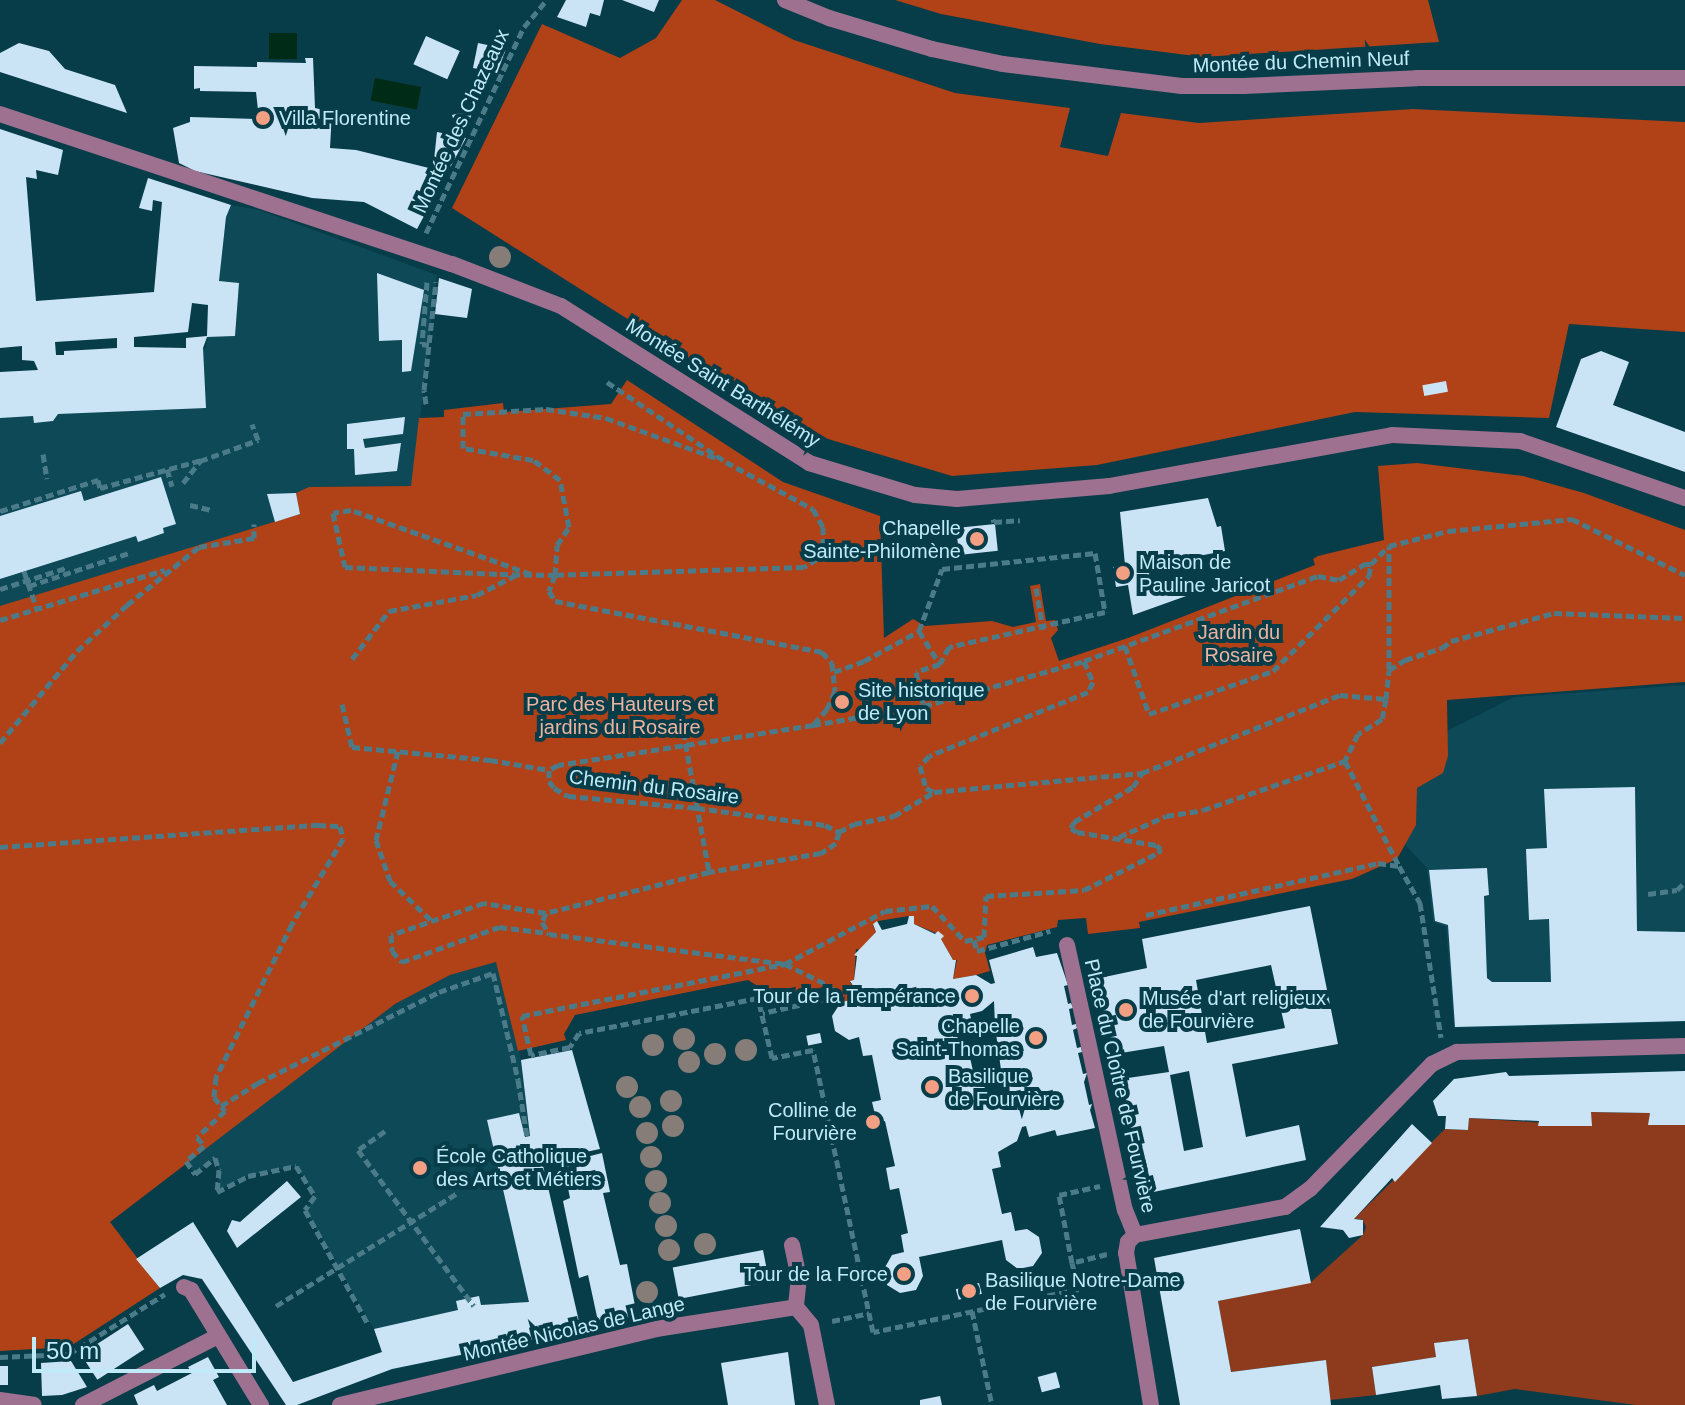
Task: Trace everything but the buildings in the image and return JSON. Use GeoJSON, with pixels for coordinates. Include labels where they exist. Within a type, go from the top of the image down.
{"type":"FeatureCollection","features":[{"type":"Feature","properties":{"kind":"street","name":"Montée du Chemin Neuf"},"geometry":{"type":"LineString","coordinates":[[785,0],[829,18],[932,49],[1003,64],[1182,86],[1417,78],[1685,78]]}},
{"type":"Feature","properties":{"kind":"street","name":"Montée Saint Barthélémy"},"geometry":{"type":"LineString","coordinates":[[0,114],[452,264],[561,306],[809,463],[915,495],[957,499],[1109,486],[1392,435],[1520,441],[1685,498]]}},
{"type":"Feature","properties":{"kind":"street","name":"Place du Cloître de Fourvière"},"geometry":{"type":"LineString","coordinates":[[1067,945],[1127,1216],[1141,1233]]}},
{"type":"Feature","properties":{"kind":"street"},"geometry":{"type":"LineString","coordinates":[[1151,1405],[1126,1253],[1128,1242],[1141,1233],[1285,1207],[1310,1189],[1432,1064],[1457,1052],[1685,1046]]}},
{"type":"Feature","properties":{"kind":"street"},"geometry":{"type":"LineString","coordinates":[[792,1245],[799,1277],[796,1307],[811,1325],[827,1405]]}},
{"type":"Feature","properties":{"kind":"street"},"geometry":{"type":"LineString","coordinates":[[184,1287],[191,1290],[261,1405]]}},
{"type":"Feature","properties":{"kind":"street","name":"Montée Nicolas de Lange"},"geometry":{"type":"LineString","coordinates":[[340,1405],[656,1329],[796,1307]]}},
{"type":"Feature","properties":{"kind":"street"},"geometry":{"type":"LineString","coordinates":[[83,1405],[218,1336]]}},
{"type":"Feature","properties":{"kind":"street"},"geometry":{"type":"LineString","coordinates":[[0,1400],[34,1405]]}},
{"type":"Feature","properties":{"kind":"path","name":"Montée des Chazeaux"},"geometry":{"type":"LineString","coordinates":[[439,239],[425,234],[524,27],[547,0]]}},
{"type":"Feature","properties":{"kind":"path"},"geometry":{"type":"LineString","coordinates":[[426,404],[424,390],[436,278]]}},
{"type":"Feature","properties":{"kind":"path"},"geometry":{"type":"LineString","coordinates":[[421,280],[429,283],[422,344],[429,345]]}},
{"type":"Feature","properties":{"kind":"path"},"geometry":{"type":"LineString","coordinates":[[531,574],[351,510],[333,513],[345,567],[555,575],[804,567],[817,559],[823,549],[823,527],[813,509],[726,462],[607,382]]}},
{"type":"Feature","properties":{"kind":"path"},"geometry":{"type":"LineString","coordinates":[[726,462],[606,418],[546,409],[463,414],[463,448],[533,460],[560,480],[569,527],[557,545],[555,575],[549,591],[555,601],[822,652],[832,663],[835,691],[827,709],[813,725]]}},
{"type":"Feature","properties":{"kind":"path"},"geometry":{"type":"LineString","coordinates":[[0,511],[98,480],[100,488],[202,460],[258,440],[252,424]]}},
{"type":"Feature","properties":{"kind":"path"},"geometry":{"type":"LineString","coordinates":[[43,454],[47,479]]}},
{"type":"Feature","properties":{"kind":"path"},"geometry":{"type":"LineString","coordinates":[[183,483],[202,460]]}},
{"type":"Feature","properties":{"kind":"path"},"geometry":{"type":"LineString","coordinates":[[167,469],[172,486]]}},
{"type":"Feature","properties":{"kind":"path"},"geometry":{"type":"LineString","coordinates":[[190,505],[211,510]]}},
{"type":"Feature","properties":{"kind":"path"},"geometry":{"type":"LineString","coordinates":[[1125,646],[1149,714],[1273,671],[1369,576],[1371,564],[1389,546],[1448,531],[1572,519],[1685,575]]}},
{"type":"Feature","properties":{"kind":"path"},"geometry":{"type":"LineString","coordinates":[[1001,522],[1024,520]]}},
{"type":"Feature","properties":{"kind":"path"},"geometry":{"type":"LineString","coordinates":[[0,743],[77,651],[170,569],[199,547],[254,538],[254,524]]}},
{"type":"Feature","properties":{"kind":"path"},"geometry":{"type":"LineString","coordinates":[[1118,838],[1166,816],[1203,810],[1345,761],[1358,734],[1382,719],[1389,670],[1389,546]]}},
{"type":"Feature","properties":{"kind":"path"},"geometry":{"type":"LineString","coordinates":[[0,589],[132,552]]}},
{"type":"Feature","properties":{"kind":"path"},"geometry":{"type":"LineString","coordinates":[[834,672],[864,661],[919,631],[942,569],[1095,553],[1105,612],[1043,629],[1010,632],[949,647],[940,664],[916,672],[924,706]]}},
{"type":"Feature","properties":{"kind":"path"},"geometry":{"type":"LineString","coordinates":[[66,558],[70,570]]}},
{"type":"Feature","properties":{"kind":"path","name":"Chemin du Rosaire"},"geometry":{"type":"LineString","coordinates":[[839,832],[825,825],[697,808],[568,796],[554,788],[549,770],[558,765],[685,747],[924,706],[1084,661],[1318,576],[1339,580],[1365,564],[1371,564]]}},
{"type":"Feature","properties":{"kind":"path"},"geometry":{"type":"LineString","coordinates":[[0,620],[170,569]]}},
{"type":"Feature","properties":{"kind":"path"},"geometry":{"type":"LineString","coordinates":[[29,584],[70,570]]}},
{"type":"Feature","properties":{"kind":"path"},"geometry":{"type":"LineString","coordinates":[[24,571],[37,609]]}},
{"type":"Feature","properties":{"kind":"path"},"geometry":{"type":"LineString","coordinates":[[352,659],[389,611],[477,595],[517,574]]}},
{"type":"Feature","properties":{"kind":"path"},"geometry":{"type":"LineString","coordinates":[[1036,588],[1043,629]]}},
{"type":"Feature","properties":{"kind":"path"},"geometry":{"type":"LineString","coordinates":[[1389,670],[1405,660],[1442,648],[1451,641],[1554,613],[1685,618]]}},
{"type":"Feature","properties":{"kind":"path"},"geometry":{"type":"LineString","coordinates":[[919,631],[940,664]]}},
{"type":"Feature","properties":{"kind":"path"},"geometry":{"type":"LineString","coordinates":[[934,792],[926,788],[921,777],[920,766],[929,756],[1088,692],[1093,682],[1084,661]]}},
{"type":"Feature","properties":{"kind":"path"},"geometry":{"type":"LineString","coordinates":[[763,1013],[835,997],[830,983],[785,964],[499,927],[402,962],[392,951],[391,935],[484,903],[546,913],[709,872],[821,853],[836,843],[839,832],[854,824],[894,816],[934,792],[1142,773],[1340,695],[1386,699]]}},
{"type":"Feature","properties":{"kind":"path"},"geometry":{"type":"LineString","coordinates":[[342,704],[352,747],[549,770]]}},
{"type":"Feature","properties":{"kind":"path"},"geometry":{"type":"LineString","coordinates":[[679,708],[709,872]]}},
{"type":"Feature","properties":{"kind":"path"},"geometry":{"type":"LineString","coordinates":[[398,751],[376,840],[390,881],[432,921]]}},
{"type":"Feature","properties":{"kind":"path"},"geometry":{"type":"LineString","coordinates":[[1345,761],[1420,903],[1445,1057]]}},
{"type":"Feature","properties":{"kind":"path"},"geometry":{"type":"LineString","coordinates":[[1119,1181],[1059,1195],[1079,1289],[873,1332],[813,1050],[772,1058],[758,998],[579,1033],[570,1047],[531,1055],[522,1016],[785,964],[885,911],[932,906],[965,941],[984,937],[986,896],[1084,890],[1161,849],[1077,832],[1071,828],[1074,822],[1133,787],[1142,773]]}},
{"type":"Feature","properties":{"kind":"path"},"geometry":{"type":"LineString","coordinates":[[0,847],[340,826],[343,839],[292,924],[216,1077],[214,1097],[225,1111],[197,1137],[204,1146],[186,1161],[195,1174],[215,1158],[219,1170],[217,1192],[248,1176],[296,1166],[315,1196],[305,1210],[369,1326]]}},
{"type":"Feature","properties":{"kind":"path"},"geometry":{"type":"LineString","coordinates":[[1146,915],[1378,863],[1399,866]]}},
{"type":"Feature","properties":{"kind":"path"},"geometry":{"type":"LineString","coordinates":[[1648,894],[1677,890],[1685,882]]}},
{"type":"Feature","properties":{"kind":"path"},"geometry":{"type":"LineString","coordinates":[[546,913],[542,922],[549,934]]}},
{"type":"Feature","properties":{"kind":"path"},"geometry":{"type":"LineString","coordinates":[[974,940],[977,951],[1058,929]]}},
{"type":"Feature","properties":{"kind":"path"},"geometry":{"type":"LineString","coordinates":[[221,1106],[258,1083],[411,1006],[493,973],[518,1080],[527,1136]]}},
{"type":"Feature","properties":{"kind":"path"},"geometry":{"type":"LineString","coordinates":[[385,1131],[358,1150],[474,1306]]}},
{"type":"Feature","properties":{"kind":"path"},"geometry":{"type":"LineString","coordinates":[[276,1306],[456,1194]]}},
{"type":"Feature","properties":{"kind":"path"},"geometry":{"type":"LineString","coordinates":[[1072,1263],[1104,1255]]}},
{"type":"Feature","properties":{"kind":"path"},"geometry":{"type":"LineString","coordinates":[[647,1284],[650,1301]]}},
{"type":"Feature","properties":{"kind":"path"},"geometry":{"type":"LineString","coordinates":[[0,1357],[69,1354],[177,1287],[184,1287]]}},
{"type":"Feature","properties":{"kind":"path"},"geometry":{"type":"LineString","coordinates":[[972,1311],[992,1405]]}},
{"type":"Feature","properties":{"kind":"path"},"geometry":{"type":"LineString","coordinates":[[836,1321],[869,1313]]}},
{"type":"Feature","properties":{"kind":"shaded area"},"geometry":{"type":"Polygon","coordinates":[[[269,33],[297,33],[297,59],[269,59],[269,33]]]}},
{"type":"Feature","properties":{"kind":"shaded area"},"geometry":{"type":"Polygon","coordinates":[[[375,78],[421,87],[417,110],[371,101],[375,78]]]}},
{"type":"Feature","properties":{"kind":"shaded area"},"geometry":{"type":"Polygon","coordinates":[[[231,205],[259,210],[437,275],[412,486],[309,487],[300,514],[0,607],[0,372],[37,370],[56,355],[64,355],[64,351],[206,348],[207,337],[235,336],[239,283],[219,281],[226,217],[231,205]]]}},
{"type":"Feature","properties":{"kind":"shaded area"},"geometry":{"type":"Polygon","coordinates":[[[1685,685],[1685,1022],[1454,1028],[1446,927],[1433,922],[1427,868],[1377,815],[1372,769],[1514,697],[1685,685]]]}},
{"type":"Feature","properties":{"kind":"shaded area","name":"École Catholique des Arts et Métiers"},"geometry":{"type":"Polygon","coordinates":[[[496,962],[521,1060],[530,1136],[542,1161],[581,1330],[387,1371],[374,1329],[305,1210],[315,1196],[296,1166],[248,1176],[217,1192],[219,1170],[215,1159],[195,1174],[186,1161],[395,1004],[450,975],[496,962]]]}},
{"type":"Feature","properties":{"kind":"shaded area"},"geometry":{"type":"Polygon","coordinates":[[[1591,1112],[1650,1113],[1649,1125],[1685,1125],[1685,1405],[1636,1405],[1515,1389],[1477,1396],[1468,1339],[1435,1343],[1436,1357],[1372,1367],[1376,1395],[1330,1400],[1326,1360],[1231,1372],[1218,1301],[1311,1282],[1363,1235],[1366,1227],[1362,1219],[1354,1219],[1445,1129],[1468,1130],[1469,1118],[1591,1126],[1591,1112]]]}},
{"type":"Feature","properties":{"kind":"green space"},"geometry":{"type":"Polygon","coordinates":[[[682,0],[715,0],[794,40],[955,93],[1070,108],[1060,147],[1108,156],[1121,113],[1199,123],[1413,109],[1685,122],[1685,332],[1569,324],[1549,418],[1355,412],[1097,465],[952,476],[808,433],[452,208],[542,24],[620,58],[656,38],[682,0]]]}},
{"type":"Feature","properties":{"kind":"green space"},"geometry":{"type":"Polygon","coordinates":[[[895,0],[1428,0],[1439,42],[1203,57],[1100,44],[941,14],[895,0]]]}},
{"type":"Feature","properties":{"kind":"green space","name":"Parc des Hauteurs et jardins du Rosaire"},"geometry":{"type":"Polygon","coordinates":[[[627,380],[783,482],[880,516],[884,638],[913,619],[925,626],[992,621],[1013,627],[1036,622],[1030,586],[1040,584],[1046,621],[1055,620],[1058,630],[1051,638],[1059,661],[1128,638],[1315,565],[1313,559],[1318,556],[1384,540],[1378,466],[1417,463],[1523,476],[1584,493],[1685,530],[1685,682],[1447,700],[1448,756],[1443,773],[1417,788],[1416,825],[1397,859],[1352,879],[1139,922],[1140,928],[1088,934],[1086,918],[1058,920],[1057,927],[987,945],[985,953],[990,971],[976,975],[953,979],[957,960],[953,960],[941,939],[943,936],[914,924],[914,916],[878,921],[873,925],[876,932],[860,950],[856,949],[854,980],[850,982],[861,998],[831,1005],[826,986],[770,1003],[767,992],[748,980],[575,1015],[564,1034],[566,1040],[518,1051],[496,962],[450,975],[395,1004],[110,1222],[160,1288],[69,1347],[0,1351],[0,606],[300,514],[296,493],[309,487],[411,486],[419,418],[444,417],[444,410],[503,403],[504,412],[611,404],[627,380]]]}},
{"type":"Feature","properties":{"kind":"place","name":"Villa Florentine"},"geometry":{"type":"Point","coordinates":[263,118]}},
{"type":"Feature","properties":{"kind":"place","name":"Chapelle Sainte-Philomène"},"geometry":{"type":"Point","coordinates":[977,539]}},
{"type":"Feature","properties":{"kind":"place","name":"Maison de Pauline Jaricot"},"geometry":{"type":"Point","coordinates":[1123,573]}},
{"type":"Feature","properties":{"kind":"place","name":"Site historique de Lyon"},"geometry":{"type":"Point","coordinates":[842,702]}},
{"type":"Feature","properties":{"kind":"place","name":"Tour de la Tempérance"},"geometry":{"type":"Point","coordinates":[972,996]}},
{"type":"Feature","properties":{"kind":"place","name":"Musée d'art religieux de Fourvière"},"geometry":{"type":"Point","coordinates":[1126,1010]}},
{"type":"Feature","properties":{"kind":"place","name":"Chapelle Saint-Thomas"},"geometry":{"type":"Point","coordinates":[1036,1038]}},
{"type":"Feature","properties":{"kind":"place","name":"Basilique de Fourvière"},"geometry":{"type":"Point","coordinates":[932,1087]}},
{"type":"Feature","properties":{"kind":"place","name":"Colline de Fourvière"},"geometry":{"type":"Point","coordinates":[873,1122]}},
{"type":"Feature","properties":{"kind":"place","name":"École Catholique des Arts et Métiers"},"geometry":{"type":"Point","coordinates":[420,1168]}},
{"type":"Feature","properties":{"kind":"place","name":"Tour de la Force"},"geometry":{"type":"Point","coordinates":[904,1274]}},
{"type":"Feature","properties":{"kind":"place","name":"Basilique Notre-Dame de Fourvière"},"geometry":{"type":"Point","coordinates":[969,1291]}},
{"type":"Feature","properties":{"kind":"park label","name":"Jardin du Rosaire"},"geometry":{"type":"Point","coordinates":[1239,644]}}]}
